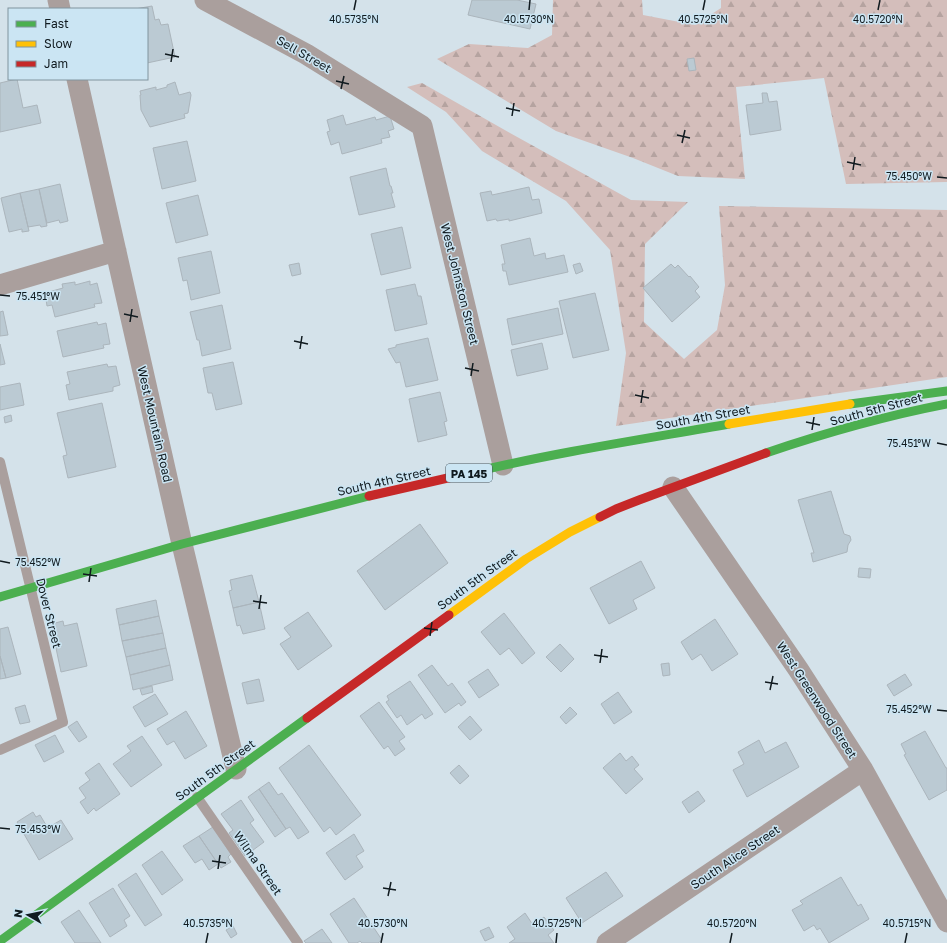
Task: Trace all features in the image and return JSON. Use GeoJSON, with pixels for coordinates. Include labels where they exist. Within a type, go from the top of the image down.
{"type":"FeatureCollection","features":[{"type":"Feature","properties":{"kind":"street","name":"Sell Street"},"geometry":{"type":"LineString","coordinates":[[205,0],[306,54],[422,126]]}},
{"type":"Feature","properties":{"kind":"street","name":"West Mountain Road"},"geometry":{"type":"LineString","coordinates":[[76,80],[182,544],[236,769]]}},
{"type":"Feature","properties":{"kind":"street","name":"West Johnston Street"},"geometry":{"type":"LineString","coordinates":[[422,126],[503,465]]}},
{"type":"Feature","properties":{"kind":"street"},"geometry":{"type":"LineString","coordinates":[[0,285],[116,251]]}},
{"type":"Feature","properties":{"kind":"street","name":"South 4th Street"},"geometry":{"type":"LineString","coordinates":[[0,597],[182,544],[361,498],[503,465],[635,440],[843,405],[947,391]]}},
{"type":"Feature","properties":{"kind":"street","name":"South 5th Street"},"geometry":{"type":"LineString","coordinates":[[0,941],[526,559],[561,537],[616,510],[673,487],[793,444],[916,410],[947,404]]}},
{"type":"Feature","properties":{"kind":"street","name":"West Greenwood Street"},"geometry":{"type":"LineString","coordinates":[[673,487],[798,669],[863,770],[947,922]]}},
{"type":"Feature","properties":{"kind":"street","name":"South Alice Street"},"geometry":{"type":"LineString","coordinates":[[607,943],[863,770]]}},
{"type":"Feature","properties":{"kind":"lane","name":"Dover Street"},"geometry":{"type":"LineString","coordinates":[[0,462],[63,722],[0,750]]}},
{"type":"Feature","properties":{"kind":"lane","name":"Wilma Street"},"geometry":{"type":"LineString","coordinates":[[197,797],[298,943]]}},
{"type":"Feature","properties":{"kind":"green space"},"geometry":{"type":"Polygon","coordinates":[[[553,0],[642,0],[643,15],[695,25],[721,8],[721,0],[947,0],[947,182],[846,184],[824,78],[736,87],[745,179],[678,176],[633,158],[556,131],[437,59],[469,44],[528,48],[552,35],[553,0]]]}},
{"type":"Feature","properties":{"kind":"green space"},"geometry":{"type":"Polygon","coordinates":[[[422,83],[631,200],[688,202],[645,244],[644,322],[684,359],[717,330],[725,285],[719,206],[947,210],[947,377],[616,426],[626,353],[610,250],[566,201],[482,151],[446,112],[407,87],[422,83]]]}},
{"type":"Feature","properties":{"kind":"building"},"geometry":{"type":"Polygon","coordinates":[[[472,0],[517,0],[536,4],[530,29],[468,15],[472,0]]]}},
{"type":"Feature","properties":{"kind":"building"},"geometry":{"type":"Polygon","coordinates":[[[152,6],[155,20],[159,19],[161,25],[168,24],[175,57],[148,63],[148,8],[141,8],[152,6]]]}},
{"type":"Feature","properties":{"kind":"building"},"geometry":{"type":"Polygon","coordinates":[[[694,58],[696,70],[689,71],[687,59],[694,58]]]}},
{"type":"Feature","properties":{"kind":"building"},"geometry":{"type":"Polygon","coordinates":[[[17,80],[23,108],[37,105],[41,123],[0,132],[0,83],[17,80]]]}},
{"type":"Feature","properties":{"kind":"building"},"geometry":{"type":"Polygon","coordinates":[[[175,82],[179,95],[190,92],[191,95],[188,113],[184,114],[185,118],[150,127],[141,110],[140,91],[156,87],[156,90],[167,87],[167,85],[175,82]]]}},
{"type":"Feature","properties":{"kind":"building"},"geometry":{"type":"Polygon","coordinates":[[[762,93],[767,93],[769,102],[777,101],[781,130],[750,135],[746,105],[763,103],[762,93]]]}},
{"type":"Feature","properties":{"kind":"building"},"geometry":{"type":"Polygon","coordinates":[[[343,115],[346,125],[375,117],[376,120],[390,116],[394,129],[388,131],[390,137],[381,139],[382,143],[342,154],[339,142],[331,145],[327,132],[330,131],[327,120],[343,115]]]}},
{"type":"Feature","properties":{"kind":"building"},"geometry":{"type":"Polygon","coordinates":[[[187,141],[196,181],[162,189],[153,148],[187,141]]]}},
{"type":"Feature","properties":{"kind":"building"},"geometry":{"type":"Polygon","coordinates":[[[386,168],[395,207],[359,215],[350,177],[386,168]]]}},
{"type":"Feature","properties":{"kind":"building"},"geometry":{"type":"Polygon","coordinates":[[[60,184],[68,221],[60,223],[59,220],[47,223],[39,189],[60,184]]]}},
{"type":"Feature","properties":{"kind":"building"},"geometry":{"type":"Polygon","coordinates":[[[529,187],[532,200],[539,199],[542,213],[509,221],[509,219],[497,221],[496,219],[487,221],[480,193],[491,191],[492,195],[529,187]]]}},
{"type":"Feature","properties":{"kind":"building"},"geometry":{"type":"Polygon","coordinates":[[[39,189],[47,226],[41,227],[40,225],[28,227],[20,193],[39,189]]]}},
{"type":"Feature","properties":{"kind":"building"},"geometry":{"type":"Polygon","coordinates":[[[20,193],[29,231],[22,232],[22,229],[9,232],[1,198],[20,193]]]}},
{"type":"Feature","properties":{"kind":"building"},"geometry":{"type":"Polygon","coordinates":[[[198,195],[208,235],[176,243],[166,203],[198,195]]]}},
{"type":"Feature","properties":{"kind":"building"},"geometry":{"type":"Polygon","coordinates":[[[402,227],[411,268],[381,275],[371,234],[402,227]]]}},
{"type":"Feature","properties":{"kind":"building"},"geometry":{"type":"Polygon","coordinates":[[[530,238],[534,256],[545,253],[546,259],[564,255],[568,272],[509,285],[506,271],[503,271],[502,264],[505,264],[501,245],[530,238]]]}},
{"type":"Feature","properties":{"kind":"building"},"geometry":{"type":"Polygon","coordinates":[[[211,251],[220,293],[191,300],[187,280],[183,281],[178,258],[211,251]]]}},
{"type":"Feature","properties":{"kind":"building"},"geometry":{"type":"Polygon","coordinates":[[[299,263],[301,274],[292,276],[289,265],[299,263]]]}},
{"type":"Feature","properties":{"kind":"building"},"geometry":{"type":"Polygon","coordinates":[[[580,263],[583,271],[576,274],[573,265],[580,263]]]}},
{"type":"Feature","properties":{"kind":"building"},"geometry":{"type":"Polygon","coordinates":[[[671,264],[675,268],[678,265],[689,277],[690,276],[699,287],[695,291],[700,297],[672,322],[643,288],[671,264]]]}},
{"type":"Feature","properties":{"kind":"building"},"geometry":{"type":"Polygon","coordinates":[[[90,281],[90,285],[97,283],[102,303],[94,304],[95,307],[55,317],[52,305],[47,306],[45,293],[63,288],[62,284],[75,282],[75,285],[90,281]]]}},
{"type":"Feature","properties":{"kind":"building"},"geometry":{"type":"Polygon","coordinates":[[[415,284],[418,296],[421,296],[427,324],[395,331],[386,290],[415,284]]]}},
{"type":"Feature","properties":{"kind":"building"},"geometry":{"type":"Polygon","coordinates":[[[595,293],[609,350],[573,358],[559,301],[595,293]]]}},
{"type":"Feature","properties":{"kind":"building"},"geometry":{"type":"Polygon","coordinates":[[[222,305],[231,349],[202,356],[199,340],[197,340],[190,312],[222,305]]]}},
{"type":"Feature","properties":{"kind":"building"},"geometry":{"type":"Polygon","coordinates":[[[558,308],[563,334],[512,345],[507,319],[558,308]]]}},
{"type":"Feature","properties":{"kind":"building"},"geometry":{"type":"Polygon","coordinates":[[[3,311],[8,335],[0,336],[0,312],[3,311]]]}},
{"type":"Feature","properties":{"kind":"building"},"geometry":{"type":"Polygon","coordinates":[[[97,322],[98,325],[106,323],[110,344],[103,345],[104,348],[63,357],[57,331],[97,322]]]}},
{"type":"Feature","properties":{"kind":"building"},"geometry":{"type":"Polygon","coordinates":[[[428,338],[438,380],[406,387],[400,362],[396,363],[388,349],[396,347],[396,345],[428,338]]]}},
{"type":"Feature","properties":{"kind":"building"},"geometry":{"type":"Polygon","coordinates":[[[542,343],[548,369],[517,376],[511,350],[542,343]]]}},
{"type":"Feature","properties":{"kind":"building"},"geometry":{"type":"Polygon","coordinates":[[[0,344],[5,364],[0,365],[0,344]]]}},
{"type":"Feature","properties":{"kind":"building"},"geometry":{"type":"Polygon","coordinates":[[[233,362],[242,404],[216,410],[212,393],[208,393],[203,368],[233,362]]]}},
{"type":"Feature","properties":{"kind":"building"},"geometry":{"type":"Polygon","coordinates":[[[107,364],[108,367],[116,366],[120,385],[113,387],[113,391],[69,400],[66,385],[70,384],[67,372],[107,364]]]}},
{"type":"Feature","properties":{"kind":"building"},"geometry":{"type":"Polygon","coordinates":[[[20,383],[24,405],[0,410],[0,387],[20,383]]]}},
{"type":"Feature","properties":{"kind":"building"},"geometry":{"type":"Polygon","coordinates":[[[440,392],[447,421],[444,422],[447,435],[418,442],[409,399],[440,392]]]}},
{"type":"Feature","properties":{"kind":"building"},"geometry":{"type":"Polygon","coordinates":[[[102,403],[116,467],[68,478],[63,456],[67,455],[57,413],[102,403]]]}},
{"type":"Feature","properties":{"kind":"building"},"geometry":{"type":"Polygon","coordinates":[[[11,415],[12,421],[5,423],[4,417],[11,415]]]}},
{"type":"Feature","properties":{"kind":"building"},"geometry":{"type":"Polygon","coordinates":[[[831,491],[844,534],[850,536],[851,540],[848,545],[847,552],[813,562],[811,553],[814,553],[798,500],[831,491]]]}},
{"type":"Feature","properties":{"kind":"building"},"geometry":{"type":"Polygon","coordinates":[[[420,524],[448,563],[385,610],[357,571],[420,524]]]}},
{"type":"Feature","properties":{"kind":"building"},"geometry":{"type":"Polygon","coordinates":[[[641,561],[655,588],[633,600],[637,609],[609,624],[590,588],[641,561]]]}},
{"type":"Feature","properties":{"kind":"building"},"geometry":{"type":"Polygon","coordinates":[[[859,568],[871,569],[870,578],[858,577],[859,568]]]}},
{"type":"Feature","properties":{"kind":"building"},"geometry":{"type":"Polygon","coordinates":[[[252,575],[259,602],[233,608],[229,591],[232,590],[230,580],[252,575]]]}},
{"type":"Feature","properties":{"kind":"building"},"geometry":{"type":"Polygon","coordinates":[[[156,600],[159,616],[119,625],[116,609],[156,600]]]}},
{"type":"Feature","properties":{"kind":"building"},"geometry":{"type":"Polygon","coordinates":[[[259,602],[265,629],[243,634],[240,625],[237,626],[233,608],[259,602]]]}},
{"type":"Feature","properties":{"kind":"building"},"geometry":{"type":"Polygon","coordinates":[[[308,612],[332,646],[298,670],[280,644],[291,637],[284,628],[308,612]]]}},
{"type":"Feature","properties":{"kind":"building"},"geometry":{"type":"Polygon","coordinates":[[[504,613],[535,653],[522,664],[509,648],[500,655],[481,632],[504,613]]]}},
{"type":"Feature","properties":{"kind":"building"},"geometry":{"type":"Polygon","coordinates":[[[159,616],[163,633],[122,641],[119,625],[159,616]]]}},
{"type":"Feature","properties":{"kind":"building"},"geometry":{"type":"Polygon","coordinates":[[[715,619],[738,654],[712,671],[701,654],[692,660],[681,642],[715,619]]]}},
{"type":"Feature","properties":{"kind":"building"},"geometry":{"type":"Polygon","coordinates":[[[63,621],[64,626],[77,623],[87,666],[61,672],[51,624],[63,621]]]}},
{"type":"Feature","properties":{"kind":"building"},"geometry":{"type":"Polygon","coordinates":[[[8,627],[21,674],[6,678],[0,656],[0,629],[8,627]]]}},
{"type":"Feature","properties":{"kind":"building"},"geometry":{"type":"Polygon","coordinates":[[[163,633],[166,648],[126,657],[122,641],[163,633]]]}},
{"type":"Feature","properties":{"kind":"building"},"geometry":{"type":"Polygon","coordinates":[[[560,644],[574,659],[561,672],[546,657],[560,644]]]}},
{"type":"Feature","properties":{"kind":"building"},"geometry":{"type":"Polygon","coordinates":[[[166,648],[170,665],[130,675],[126,657],[166,648]]]}},
{"type":"Feature","properties":{"kind":"building"},"geometry":{"type":"Polygon","coordinates":[[[0,656],[6,678],[0,679],[0,656]]]}},
{"type":"Feature","properties":{"kind":"building"},"geometry":{"type":"Polygon","coordinates":[[[669,663],[670,675],[663,676],[661,664],[669,663]]]}},
{"type":"Feature","properties":{"kind":"building"},"geometry":{"type":"Polygon","coordinates":[[[170,665],[173,680],[133,690],[130,675],[170,665]]]}},
{"type":"Feature","properties":{"kind":"building"},"geometry":{"type":"Polygon","coordinates":[[[432,665],[448,686],[452,683],[466,702],[461,706],[459,703],[445,713],[418,675],[432,665]]]}},
{"type":"Feature","properties":{"kind":"building"},"geometry":{"type":"Polygon","coordinates":[[[488,669],[499,685],[479,698],[468,682],[488,669]]]}},
{"type":"Feature","properties":{"kind":"building"},"geometry":{"type":"Polygon","coordinates":[[[905,674],[912,685],[894,696],[887,685],[905,674]]]}},
{"type":"Feature","properties":{"kind":"building"},"geometry":{"type":"Polygon","coordinates":[[[259,679],[264,701],[247,704],[242,683],[259,679]]]}},
{"type":"Feature","properties":{"kind":"building"},"geometry":{"type":"Polygon","coordinates":[[[410,681],[433,714],[425,719],[422,714],[407,725],[401,715],[397,718],[386,702],[389,700],[387,696],[410,681]]]}},
{"type":"Feature","properties":{"kind":"building"},"geometry":{"type":"Polygon","coordinates":[[[152,686],[153,692],[142,695],[140,689],[152,686]]]}},
{"type":"Feature","properties":{"kind":"building"},"geometry":{"type":"Polygon","coordinates":[[[618,692],[632,712],[614,724],[601,704],[618,692]]]}},
{"type":"Feature","properties":{"kind":"building"},"geometry":{"type":"Polygon","coordinates":[[[155,694],[168,714],[145,727],[133,707],[155,694]]]}},
{"type":"Feature","properties":{"kind":"building"},"geometry":{"type":"Polygon","coordinates":[[[379,702],[405,737],[399,741],[405,749],[395,756],[388,746],[384,749],[360,716],[379,702]]]}},
{"type":"Feature","properties":{"kind":"building"},"geometry":{"type":"Polygon","coordinates":[[[25,705],[30,722],[20,724],[15,708],[25,705]]]}},
{"type":"Feature","properties":{"kind":"building"},"geometry":{"type":"Polygon","coordinates":[[[570,707],[577,714],[566,724],[560,717],[570,707]]]}},
{"type":"Feature","properties":{"kind":"building"},"geometry":{"type":"Polygon","coordinates":[[[186,711],[207,746],[185,759],[174,741],[167,745],[157,729],[186,711]]]}},
{"type":"Feature","properties":{"kind":"building"},"geometry":{"type":"Polygon","coordinates":[[[470,716],[482,730],[470,740],[458,727],[470,716]]]}},
{"type":"Feature","properties":{"kind":"building"},"geometry":{"type":"Polygon","coordinates":[[[77,721],[87,737],[79,742],[68,727],[77,721]]]}},
{"type":"Feature","properties":{"kind":"building"},"geometry":{"type":"Polygon","coordinates":[[[925,731],[947,768],[947,790],[929,800],[904,755],[906,754],[901,744],[925,731]]]}},
{"type":"Feature","properties":{"kind":"building"},"geometry":{"type":"Polygon","coordinates":[[[55,735],[64,752],[44,762],[35,745],[55,735]]]}},
{"type":"Feature","properties":{"kind":"building"},"geometry":{"type":"Polygon","coordinates":[[[142,736],[162,765],[131,787],[113,764],[131,751],[127,746],[142,736]]]}},
{"type":"Feature","properties":{"kind":"building"},"geometry":{"type":"Polygon","coordinates":[[[759,740],[765,753],[786,742],[799,767],[747,797],[733,770],[744,764],[738,752],[759,740]]]}},
{"type":"Feature","properties":{"kind":"building"},"geometry":{"type":"Polygon","coordinates":[[[309,745],[361,815],[336,835],[330,827],[324,832],[279,768],[309,745]]]}},
{"type":"Feature","properties":{"kind":"building"},"geometry":{"type":"Polygon","coordinates":[[[620,753],[626,761],[632,756],[639,765],[634,769],[643,779],[626,794],[603,768],[620,753]]]}},
{"type":"Feature","properties":{"kind":"building"},"geometry":{"type":"Polygon","coordinates":[[[99,763],[120,794],[96,811],[94,808],[88,814],[80,802],[86,798],[79,788],[90,780],[85,773],[99,763]]]}},
{"type":"Feature","properties":{"kind":"building"},"geometry":{"type":"Polygon","coordinates":[[[459,765],[469,776],[460,784],[450,773],[459,765]]]}},
{"type":"Feature","properties":{"kind":"building"},"geometry":{"type":"Polygon","coordinates":[[[269,782],[278,795],[282,793],[309,832],[298,839],[290,827],[286,829],[259,789],[269,782]]]}},
{"type":"Feature","properties":{"kind":"building"},"geometry":{"type":"Polygon","coordinates":[[[259,789],[286,829],[275,837],[248,797],[259,789]]]}},
{"type":"Feature","properties":{"kind":"building"},"geometry":{"type":"Polygon","coordinates":[[[698,791],[705,801],[689,813],[682,802],[698,791]]]}},
{"type":"Feature","properties":{"kind":"building"},"geometry":{"type":"Polygon","coordinates":[[[241,800],[254,820],[250,823],[264,842],[245,856],[229,833],[233,830],[221,814],[241,800]]]}},
{"type":"Feature","properties":{"kind":"building"},"geometry":{"type":"Polygon","coordinates":[[[33,812],[36,817],[40,815],[46,825],[42,827],[44,830],[61,820],[73,839],[39,860],[17,822],[33,812]]]}},
{"type":"Feature","properties":{"kind":"building"},"geometry":{"type":"Polygon","coordinates":[[[213,827],[231,854],[228,857],[231,862],[221,868],[199,836],[213,827]]]}},
{"type":"Feature","properties":{"kind":"building"},"geometry":{"type":"Polygon","coordinates":[[[354,834],[364,851],[356,856],[363,867],[345,880],[326,853],[354,834]]]}},
{"type":"Feature","properties":{"kind":"building"},"geometry":{"type":"Polygon","coordinates":[[[199,836],[218,864],[209,870],[202,859],[195,863],[183,846],[199,836]]]}},
{"type":"Feature","properties":{"kind":"building"},"geometry":{"type":"Polygon","coordinates":[[[162,851],[183,880],[162,895],[142,865],[162,851]]]}},
{"type":"Feature","properties":{"kind":"building"},"geometry":{"type":"Polygon","coordinates":[[[606,872],[623,896],[582,923],[566,898],[606,872]]]}},
{"type":"Feature","properties":{"kind":"building"},"geometry":{"type":"Polygon","coordinates":[[[136,873],[162,915],[145,926],[118,885],[136,873]]]}},
{"type":"Feature","properties":{"kind":"building"},"geometry":{"type":"Polygon","coordinates":[[[841,877],[858,906],[861,904],[869,919],[829,943],[820,928],[817,930],[814,925],[804,931],[792,910],[803,904],[800,901],[841,877]]]}},
{"type":"Feature","properties":{"kind":"building"},"geometry":{"type":"Polygon","coordinates":[[[113,888],[130,916],[124,920],[127,926],[110,937],[89,903],[113,888]]]}},
{"type":"Feature","properties":{"kind":"building"},"geometry":{"type":"Polygon","coordinates":[[[354,898],[382,940],[378,943],[362,943],[360,941],[357,943],[349,943],[330,914],[354,898]]]}},
{"type":"Feature","properties":{"kind":"building"},"geometry":{"type":"Polygon","coordinates":[[[79,910],[101,943],[75,943],[61,922],[79,910]]]}},
{"type":"Feature","properties":{"kind":"building"},"geometry":{"type":"Polygon","coordinates":[[[525,913],[533,925],[544,917],[554,930],[548,935],[554,943],[509,943],[515,939],[507,927],[525,913]]]}},
{"type":"Feature","properties":{"kind":"building"},"geometry":{"type":"Polygon","coordinates":[[[233,926],[237,934],[231,938],[226,930],[233,926]]]}},
{"type":"Feature","properties":{"kind":"building"},"geometry":{"type":"Polygon","coordinates":[[[489,927],[494,937],[485,941],[480,931],[489,927]]]}},
{"type":"Feature","properties":{"kind":"building"},"geometry":{"type":"Polygon","coordinates":[[[322,929],[332,943],[306,943],[304,941],[322,929]]]}},
{"type":"Feature","properties":{"kind":"traffic: fast"},"geometry":{"type":"LineString","coordinates":[[850,404],[947,391]]}},
{"type":"Feature","properties":{"kind":"traffic: fast"},"geometry":{"type":"LineString","coordinates":[[766,453],[855,426],[947,404]]}},
{"type":"Feature","properties":{"kind":"traffic: fast"},"geometry":{"type":"LineString","coordinates":[[474,472],[569,452],[729,424]]}},
{"type":"Feature","properties":{"kind":"traffic: fast"},"geometry":{"type":"LineString","coordinates":[[0,597],[182,544],[369,496]]}},
{"type":"Feature","properties":{"kind":"traffic: fast"},"geometry":{"type":"LineString","coordinates":[[0,941],[307,718]]}},
{"type":"Feature","properties":{"kind":"traffic: slow"},"geometry":{"type":"LineString","coordinates":[[729,424],[850,404]]}},
{"type":"Feature","properties":{"kind":"traffic: slow"},"geometry":{"type":"LineString","coordinates":[[449,615],[526,559],[570,532],[600,517]]}},
{"type":"Feature","properties":{"kind":"traffic: jam"},"geometry":{"type":"LineString","coordinates":[[600,517],[639,500],[766,453]]}},
{"type":"Feature","properties":{"kind":"traffic: jam"},"geometry":{"type":"LineString","coordinates":[[369,496],[474,472]]}},
{"type":"Feature","properties":{"kind":"traffic: jam"},"geometry":{"type":"LineString","coordinates":[[307,718],[449,615]]}}]}
